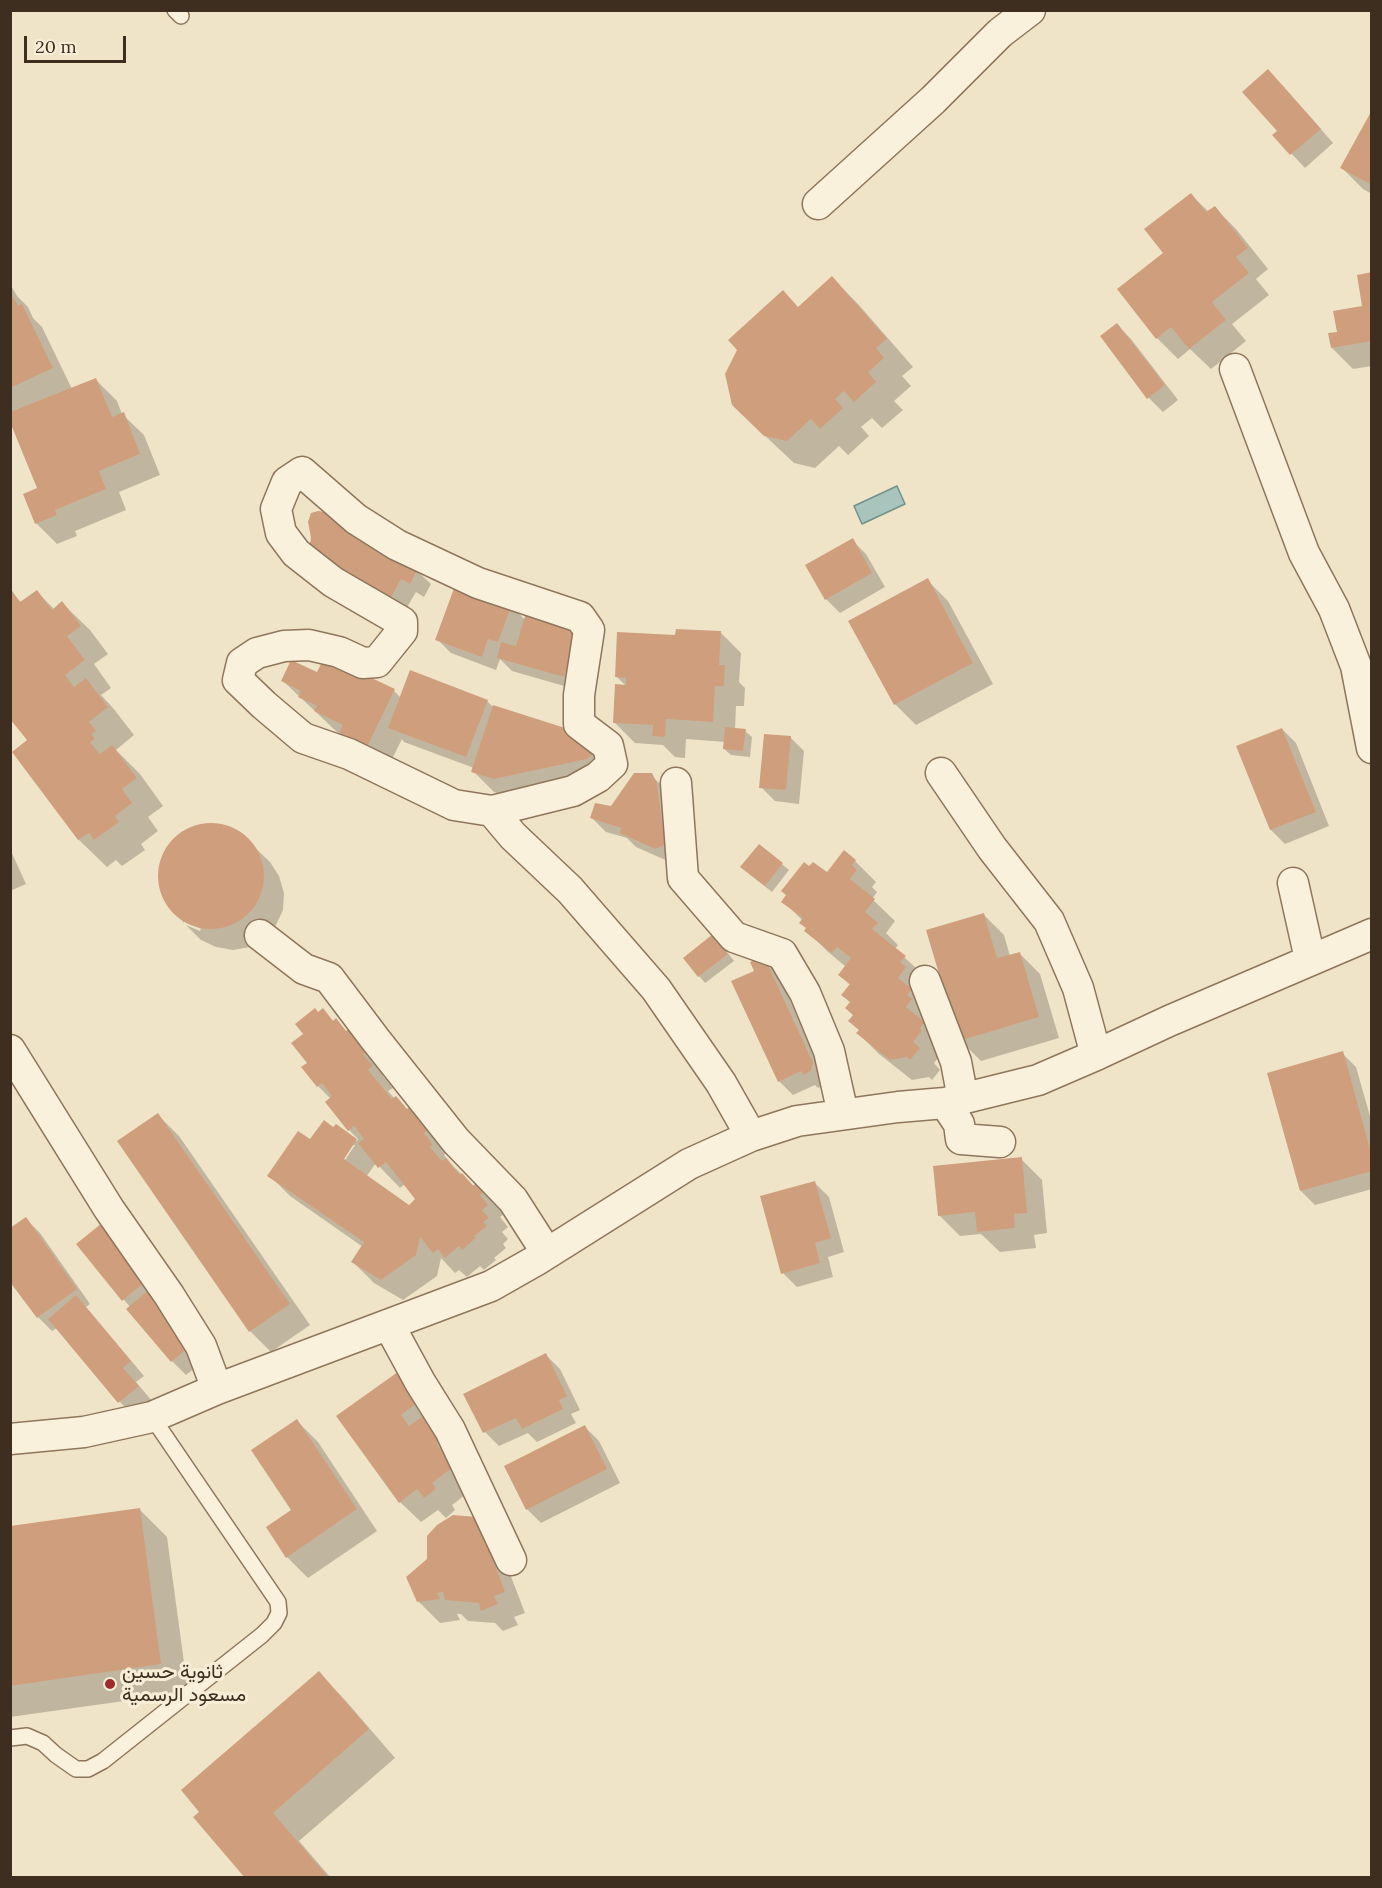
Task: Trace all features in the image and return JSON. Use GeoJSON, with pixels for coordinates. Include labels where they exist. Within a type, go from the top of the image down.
{"type":"FeatureCollection","features":[{"type":"Feature","properties":{"kind":"street"},"geometry":{"type":"LineString","coordinates":[[818,204],[933,100],[1000,33],[1030,10]]}},
{"type":"Feature","properties":{"kind":"street"},"geometry":{"type":"LineString","coordinates":[[1235,369],[1304,553],[1334,609],[1356,666],[1371,748]]}},
{"type":"Feature","properties":{"kind":"street"},"geometry":{"type":"LineString","coordinates":[[492,811],[573,791],[598,777],[612,764],[608,746],[579,724],[579,694],[589,630],[580,617],[478,583],[397,545],[356,519],[302,472],[287,482],[276,509],[281,533],[296,553],[333,582],[402,622],[402,631],[377,662],[363,663],[339,652],[309,645],[284,646],[257,653],[243,663],[238,680],[303,738],[349,754],[453,804],[492,811],[513,836],[570,890],[656,989],[721,1083],[751,1136]]}},
{"type":"Feature","properties":{"kind":"street"},"geometry":{"type":"LineString","coordinates":[[941,773],[992,848],[1049,921],[1078,988],[1096,1055]]}},
{"type":"Feature","properties":{"kind":"street"},"geometry":{"type":"LineString","coordinates":[[676,783],[682,878],[735,937],[782,954],[805,993],[829,1052],[843,1114]]}},
{"type":"Feature","properties":{"kind":"street"},"geometry":{"type":"LineString","coordinates":[[1293,884],[1310,959]]}},
{"type":"Feature","properties":{"kind":"street"},"geometry":{"type":"LineString","coordinates":[[10,1438],[84,1432],[152,1418],[218,1389],[491,1286],[689,1164],[751,1136],[797,1121],[954,1101],[1038,1080],[1168,1021],[1371,934]]}},
{"type":"Feature","properties":{"kind":"street"},"geometry":{"type":"LineString","coordinates":[[260,935],[304,969],[329,978],[456,1141],[513,1200],[547,1253]]}},
{"type":"Feature","properties":{"kind":"street"},"geometry":{"type":"LineString","coordinates":[[925,981],[956,1062],[954,1101],[961,1139],[1000,1142]]}},
{"type":"Feature","properties":{"kind":"street"},"geometry":{"type":"LineString","coordinates":[[10,1050],[109,1209],[169,1295],[201,1346],[218,1389]]}},
{"type":"Feature","properties":{"kind":"street"},"geometry":{"type":"LineString","coordinates":[[388,1325],[450,1430],[511,1560]]}},
{"type":"Feature","properties":{"kind":"lane"},"geometry":{"type":"LineString","coordinates":[[10,1738],[27,1736],[43,1743],[76,1769],[88,1769],[103,1761],[262,1635],[279,1614],[278,1602],[152,1418]]}},
{"type":"Feature","properties":{"kind":"water"},"geometry":{"type":"Polygon","coordinates":[[[897,486],[905,504],[862,524],[854,506],[897,486]]]}},
{"type":"Feature","properties":{"kind":"building"},"geometry":{"type":"Polygon","coordinates":[[[1268,69],[1321,129],[1290,155],[1272,135],[1277,131],[1242,92],[1268,69]]]}},
{"type":"Feature","properties":{"kind":"building"},"geometry":{"type":"Polygon","coordinates":[[[1372,110],[1372,185],[1340,168],[1372,110]]]}},
{"type":"Feature","properties":{"kind":"building"},"geometry":{"type":"Polygon","coordinates":[[[1191,193],[1206,212],[1215,206],[1248,248],[1236,257],[1249,273],[1212,302],[1226,320],[1189,349],[1171,327],[1156,339],[1117,289],[1163,253],[1144,229],[1191,193]]]}},
{"type":"Feature","properties":{"kind":"building"},"geometry":{"type":"Polygon","coordinates":[[[1372,272],[1372,341],[1331,348],[1328,333],[1337,332],[1333,311],[1362,306],[1357,275],[1372,272]]]}},
{"type":"Feature","properties":{"kind":"building"},"geometry":{"type":"Polygon","coordinates":[[[832,276],[887,339],[876,348],[884,358],[868,372],[876,382],[854,402],[844,391],[835,399],[843,408],[820,429],[811,419],[787,441],[764,436],[732,405],[725,374],[737,350],[728,340],[783,290],[798,307],[832,276]]]}},
{"type":"Feature","properties":{"kind":"building"},"geometry":{"type":"Polygon","coordinates":[[[10,291],[18,306],[22,304],[53,368],[10,388],[10,291]]]}},
{"type":"Feature","properties":{"kind":"building"},"geometry":{"type":"Polygon","coordinates":[[[1117,323],[1165,385],[1147,399],[1100,336],[1117,323]]]}},
{"type":"Feature","properties":{"kind":"building"},"geometry":{"type":"Polygon","coordinates":[[[96,378],[112,417],[124,412],[140,454],[99,471],[106,489],[55,510],[57,515],[35,524],[23,494],[37,488],[10,422],[10,412],[96,378]]]}},
{"type":"Feature","properties":{"kind":"building"},"geometry":{"type":"Polygon","coordinates":[[[325,512],[362,532],[358,539],[418,569],[410,584],[401,579],[389,601],[334,571],[337,564],[309,549],[311,538],[308,522],[311,513],[325,512]]]}},
{"type":"Feature","properties":{"kind":"building"},"geometry":{"type":"Polygon","coordinates":[[[853,538],[872,573],[825,600],[805,565],[853,538]]]}},
{"type":"Feature","properties":{"kind":"building"},"geometry":{"type":"Polygon","coordinates":[[[928,578],[973,663],[894,705],[848,621],[928,578]]]}},
{"type":"Feature","properties":{"kind":"building"},"geometry":{"type":"Polygon","coordinates":[[[456,583],[512,604],[498,642],[488,639],[482,657],[435,640],[456,583]]]}},
{"type":"Feature","properties":{"kind":"building"},"geometry":{"type":"Polygon","coordinates":[[[10,588],[20,602],[37,590],[52,610],[62,601],[81,626],[67,636],[85,660],[65,675],[74,687],[86,678],[108,707],[89,722],[96,731],[91,734],[95,739],[90,742],[100,754],[112,745],[137,778],[122,789],[132,803],[115,816],[119,822],[94,840],[89,833],[78,840],[12,752],[27,740],[10,719],[10,588]]]}},
{"type":"Feature","properties":{"kind":"building"},"geometry":{"type":"Polygon","coordinates":[[[528,606],[577,620],[572,652],[564,677],[497,658],[501,642],[516,646],[528,606]]]}},
{"type":"Feature","properties":{"kind":"building"},"geometry":{"type":"Polygon","coordinates":[[[676,629],[721,631],[719,665],[725,665],[724,686],[715,686],[713,722],[666,719],[665,737],[652,736],[653,725],[613,723],[615,684],[626,685],[626,678],[615,677],[617,632],[675,635],[676,629]]]}},
{"type":"Feature","properties":{"kind":"building"},"geometry":{"type":"Polygon","coordinates":[[[325,656],[395,689],[365,751],[337,738],[343,725],[314,711],[317,706],[298,697],[301,691],[281,681],[291,660],[317,672],[325,656]]]}},
{"type":"Feature","properties":{"kind":"building"},"geometry":{"type":"Polygon","coordinates":[[[410,670],[488,700],[466,757],[388,728],[410,670]]]}},
{"type":"Feature","properties":{"kind":"building"},"geometry":{"type":"Polygon","coordinates":[[[493,705],[590,736],[595,752],[587,759],[494,779],[471,772],[493,705]]]}},
{"type":"Feature","properties":{"kind":"building"},"geometry":{"type":"Polygon","coordinates":[[[725,727],[746,729],[743,751],[723,749],[725,727]]]}},
{"type":"Feature","properties":{"kind":"building"},"geometry":{"type":"Polygon","coordinates":[[[1282,728],[1316,812],[1270,830],[1236,746],[1282,728]]]}},
{"type":"Feature","properties":{"kind":"building"},"geometry":{"type":"Polygon","coordinates":[[[764,734],[791,736],[786,790],[759,788],[764,734]]]}},
{"type":"Feature","properties":{"kind":"building"},"geometry":{"type":"Polygon","coordinates":[[[634,773],[652,773],[657,783],[665,845],[655,849],[620,833],[621,828],[590,818],[595,803],[611,806],[634,773]]]}},
{"type":"Feature","properties":{"kind":"building"},"geometry":{"type":"Polygon","coordinates":[[[211,823],[231,827],[248,839],[260,856],[264,876],[260,896],[248,913],[231,925],[211,929],[191,925],[174,913],[162,896],[158,876],[162,856],[174,839],[191,827],[211,823]]]}},
{"type":"Feature","properties":{"kind":"building"},"geometry":{"type":"Polygon","coordinates":[[[759,844],[783,863],[765,886],[740,867],[759,844]]]}},
{"type":"Feature","properties":{"kind":"building"},"geometry":{"type":"Polygon","coordinates":[[[844,850],[856,860],[852,865],[857,870],[850,879],[875,899],[865,912],[878,923],[872,929],[906,956],[900,962],[906,967],[898,978],[912,989],[907,995],[912,999],[906,1007],[925,1022],[920,1028],[922,1031],[913,1042],[920,1048],[910,1060],[907,1057],[890,1060],[856,1033],[859,1030],[848,1021],[853,1015],[845,1008],[850,1002],[841,995],[850,984],[838,975],[851,958],[837,947],[832,953],[804,931],[806,928],[799,923],[803,918],[781,902],[786,895],[781,891],[804,862],[809,866],[813,862],[827,872],[844,850]]]}},
{"type":"Feature","properties":{"kind":"building"},"geometry":{"type":"Polygon","coordinates":[[[984,913],[997,958],[1020,952],[1039,1017],[959,1041],[926,930],[984,913]]]}},
{"type":"Feature","properties":{"kind":"building"},"geometry":{"type":"Polygon","coordinates":[[[713,934],[728,954],[698,977],[683,958],[713,934]]]}},
{"type":"Feature","properties":{"kind":"building"},"geometry":{"type":"Polygon","coordinates":[[[764,956],[813,1063],[811,1071],[803,1075],[801,1071],[778,1082],[731,981],[754,971],[750,962],[764,956]]]}},
{"type":"Feature","properties":{"kind":"building"},"geometry":{"type":"Polygon","coordinates":[[[315,1008],[318,1012],[323,1008],[333,1021],[336,1018],[346,1031],[350,1028],[368,1051],[363,1054],[373,1066],[368,1070],[392,1099],[396,1096],[407,1109],[411,1106],[429,1129],[424,1133],[433,1145],[430,1147],[442,1161],[446,1158],[473,1186],[477,1182],[484,1192],[480,1195],[488,1205],[482,1210],[489,1218],[483,1222],[487,1226],[462,1250],[459,1246],[445,1258],[438,1249],[433,1253],[420,1237],[416,1255],[381,1280],[351,1262],[364,1242],[267,1176],[298,1131],[310,1139],[324,1120],[333,1127],[336,1124],[357,1139],[344,1159],[409,1205],[415,1199],[386,1162],[378,1168],[358,1143],[364,1139],[354,1126],[348,1131],[325,1102],[332,1096],[322,1083],[317,1087],[301,1067],[307,1063],[291,1043],[303,1034],[295,1024],[315,1008]]]}},
{"type":"Feature","properties":{"kind":"building"},"geometry":{"type":"Polygon","coordinates":[[[1343,1051],[1372,1156],[1372,1171],[1300,1191],[1267,1073],[1343,1051]]]}},
{"type":"Feature","properties":{"kind":"building"},"geometry":{"type":"Polygon","coordinates":[[[158,1113],[290,1304],[249,1332],[117,1141],[158,1113]]]}},
{"type":"Feature","properties":{"kind":"building"},"geometry":{"type":"Polygon","coordinates":[[[1022,1157],[1027,1213],[1014,1214],[1015,1228],[977,1232],[975,1212],[938,1216],[933,1166],[1022,1157]]]}},
{"type":"Feature","properties":{"kind":"building"},"geometry":{"type":"Polygon","coordinates":[[[815,1181],[831,1238],[815,1243],[820,1263],[781,1274],[760,1196],[815,1181]]]}},
{"type":"Feature","properties":{"kind":"building"},"geometry":{"type":"Polygon","coordinates":[[[26,1217],[77,1289],[37,1318],[10,1282],[10,1228],[26,1217]]]}},
{"type":"Feature","properties":{"kind":"building"},"geometry":{"type":"Polygon","coordinates":[[[107,1219],[147,1280],[122,1301],[76,1244],[107,1219]]]}},
{"type":"Feature","properties":{"kind":"building"},"geometry":{"type":"Polygon","coordinates":[[[156,1284],[195,1342],[171,1362],[126,1309],[156,1284]]]}},
{"type":"Feature","properties":{"kind":"building"},"geometry":{"type":"Polygon","coordinates":[[[76,1295],[131,1361],[123,1368],[139,1386],[118,1403],[48,1319],[76,1295]]]}},
{"type":"Feature","properties":{"kind":"building"},"geometry":{"type":"Polygon","coordinates":[[[546,1353],[567,1396],[559,1400],[563,1409],[522,1429],[516,1418],[483,1433],[463,1394],[546,1353]]]}},
{"type":"Feature","properties":{"kind":"building"},"geometry":{"type":"Polygon","coordinates":[[[402,1369],[423,1398],[401,1415],[409,1426],[430,1411],[442,1428],[434,1433],[439,1440],[436,1443],[453,1467],[432,1483],[436,1489],[424,1498],[417,1489],[399,1503],[336,1416],[402,1369]]]}},
{"type":"Feature","properties":{"kind":"building"},"geometry":{"type":"Polygon","coordinates":[[[297,1419],[357,1509],[286,1558],[266,1527],[291,1510],[251,1450],[297,1419]]]}},
{"type":"Feature","properties":{"kind":"building"},"geometry":{"type":"Polygon","coordinates":[[[585,1425],[607,1469],[526,1510],[504,1466],[585,1425]]]}},
{"type":"Feature","properties":{"kind":"building"},"geometry":{"type":"Polygon","coordinates":[[[140,1508],[161,1664],[10,1686],[10,1526],[140,1508]]]}},
{"type":"Feature","properties":{"kind":"building"},"geometry":{"type":"Polygon","coordinates":[[[453,1515],[477,1517],[505,1592],[494,1596],[498,1604],[481,1611],[479,1603],[445,1600],[443,1592],[437,1593],[440,1599],[417,1602],[406,1577],[427,1559],[427,1536],[437,1525],[453,1515]]]}},
{"type":"Feature","properties":{"kind":"building"},"geometry":{"type":"Polygon","coordinates":[[[319,1671],[369,1729],[273,1813],[329,1878],[245,1878],[193,1817],[199,1812],[181,1790],[319,1671]]]}},
{"type":"Feature","properties":{"kind":"place","name":"ثانوية حسين مسعود الرسمية"},"geometry":{"type":"Point","coordinates":[110,1684]}}]}
